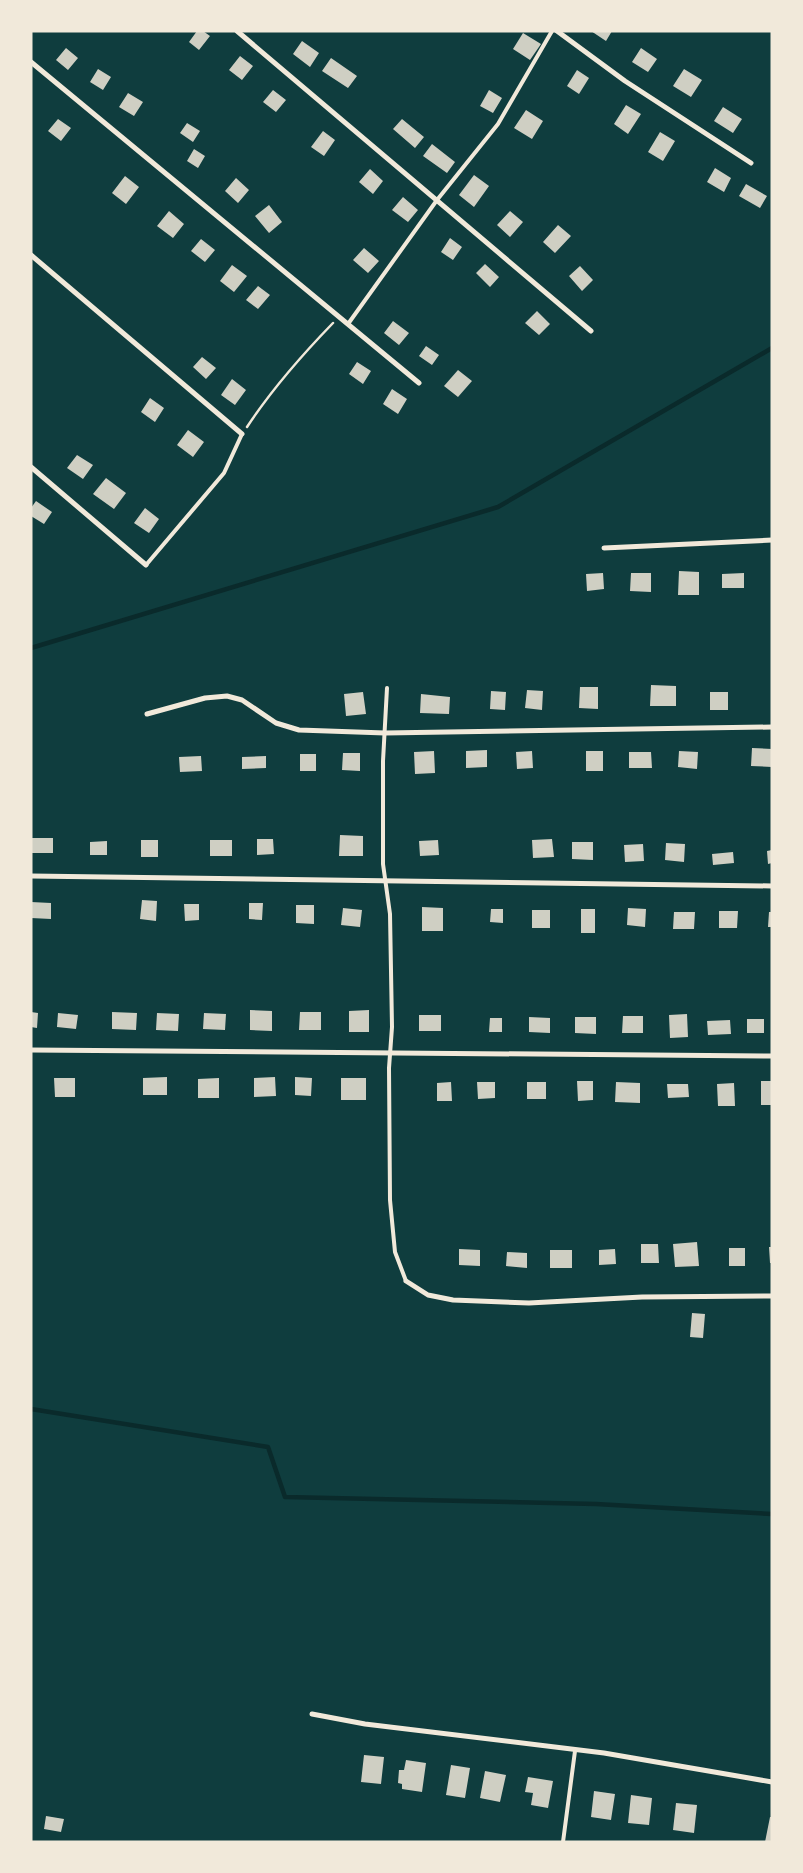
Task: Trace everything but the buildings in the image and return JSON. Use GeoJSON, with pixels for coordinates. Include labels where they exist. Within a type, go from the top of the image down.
{"type":"FeatureCollection","features":[{"type":"Feature","properties":{"kind":"street"},"geometry":{"type":"LineString","coordinates":[[237,31],[591,331]]}},
{"type":"Feature","properties":{"kind":"street"},"geometry":{"type":"LineString","coordinates":[[557,31],[625,81],[750,163]]}},
{"type":"Feature","properties":{"kind":"street"},"geometry":{"type":"LineString","coordinates":[[31,62],[419,383]]}},
{"type":"Feature","properties":{"kind":"street"},"geometry":{"type":"LineString","coordinates":[[31,255],[242,434]]}},
{"type":"Feature","properties":{"kind":"street"},"geometry":{"type":"LineString","coordinates":[[31,467],[146,565]]}},
{"type":"Feature","properties":{"kind":"street"},"geometry":{"type":"LineString","coordinates":[[604,548],[772,540]]}},
{"type":"Feature","properties":{"kind":"street"},"geometry":{"type":"LineString","coordinates":[[147,714],[205,698],[227,696],[242,700],[276,723],[299,730],[385,733],[772,727]]}},
{"type":"Feature","properties":{"kind":"street"},"geometry":{"type":"LineString","coordinates":[[31,876],[772,886]]}},
{"type":"Feature","properties":{"kind":"street"},"geometry":{"type":"LineString","coordinates":[[31,1050],[772,1056]]}},
{"type":"Feature","properties":{"kind":"street"},"geometry":{"type":"LineString","coordinates":[[406,1281],[428,1295],[453,1300],[529,1303],[642,1297],[772,1296]]}},
{"type":"Feature","properties":{"kind":"street"},"geometry":{"type":"LineString","coordinates":[[312,1714],[365,1724],[511,1741],[575,1751],[604,1753],[772,1782]]}},
{"type":"Feature","properties":{"kind":"lane"},"geometry":{"type":"LineString","coordinates":[[348,324],[437,200],[498,124],[552,31]]}},
{"type":"Feature","properties":{"kind":"lane"},"geometry":{"type":"LineString","coordinates":[[146,565],[224,473],[242,434]]}},
{"type":"Feature","properties":{"kind":"lane"},"geometry":{"type":"LineString","coordinates":[[387,688],[383,761],[383,864],[390,924],[392,1027],[390,1052],[390,1200],[395,1252],[406,1281]]}},
{"type":"Feature","properties":{"kind":"lane"},"geometry":{"type":"LineString","coordinates":[[563,1842],[575,1751]]}},
{"type":"Feature","properties":{"kind":"path"},"geometry":{"type":"LineString","coordinates":[[242,434],[268,396],[298,358],[339,317]]}},
{"type":"Feature","properties":{"kind":"waterway"},"geometry":{"type":"LineString","coordinates":[[31,648],[498,507],[772,348]]}},
{"type":"Feature","properties":{"kind":"waterway"},"geometry":{"type":"LineString","coordinates":[[31,1409],[268,1447],[285,1497],[596,1504],[772,1514]]}}]}
